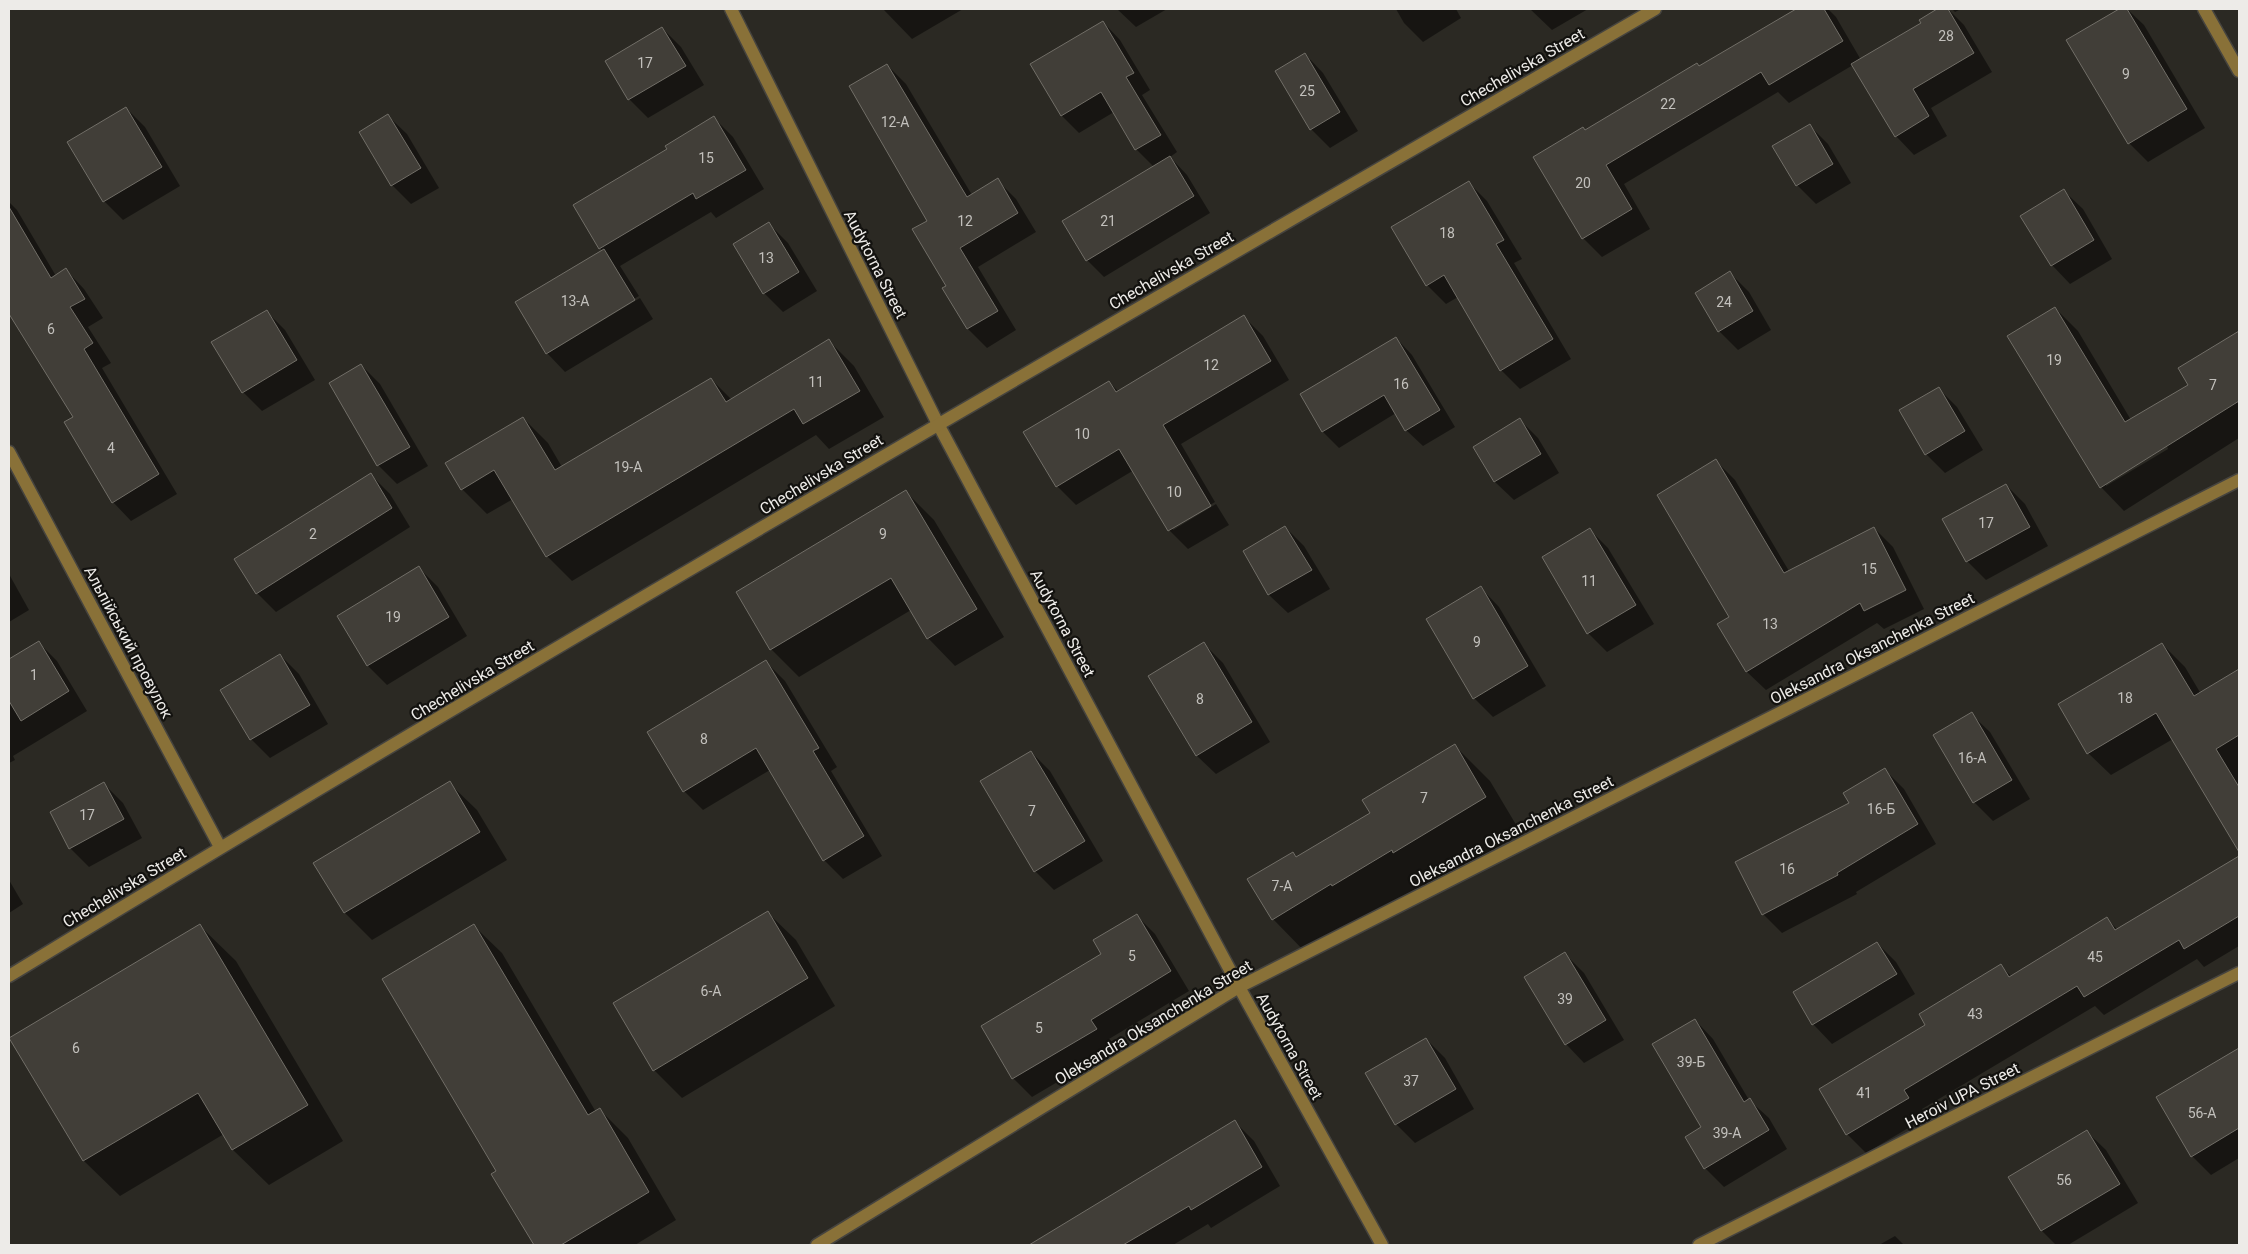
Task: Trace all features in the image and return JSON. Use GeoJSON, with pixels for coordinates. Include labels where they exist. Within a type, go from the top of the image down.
{"type":"FeatureCollection","features":[{"type":"Feature","properties":{"kind":"street","name":"Audytorna Street"},"geometry":{"type":"LineString","coordinates":[[731,9],[938,424],[1239,987],[1382,1245]]}},
{"type":"Feature","properties":{"kind":"street","name":"Chechelivska Street"},"geometry":{"type":"LineString","coordinates":[[9,976],[220,847],[938,424],[1655,9]]}},
{"type":"Feature","properties":{"kind":"street"},"geometry":{"type":"LineString","coordinates":[[2204,9],[2239,71]]}},
{"type":"Feature","properties":{"kind":"street","name":"Альпійський провулок"},"geometry":{"type":"LineString","coordinates":[[9,452],[220,847]]}},
{"type":"Feature","properties":{"kind":"street","name":"Oleksandra Oksanchenka Street"},"geometry":{"type":"LineString","coordinates":[[816,1245],[1239,987],[2239,480]]}},
{"type":"Feature","properties":{"kind":"street","name":"Heroiv UPA Street"},"geometry":{"type":"LineString","coordinates":[[1699,1245],[2239,974]]}},
{"type":"Feature","properties":{"kind":"building"},"geometry":{"type":"Polygon","coordinates":[[[1796,9],[1824,9],[1843,41],[1769,85],[1761,72],[1606,165],[1632,209],[1582,239],[1533,157],[1583,127],[1585,130],[1697,63],[1699,66],[1796,9]]]}},
{"type":"Feature","properties":{"kind":"building"},"geometry":{"type":"Polygon","coordinates":[[[1937,9],[1948,9],[1974,53],[1913,89],[1929,116],[1895,137],[1851,64],[1921,23],[1919,20],[1937,9]]]}},
{"type":"Feature","properties":{"kind":"building"},"geometry":{"type":"Polygon","coordinates":[[[2119,9],[2127,9],[2187,109],[2128,144],[2066,40],[2119,9]]]}},
{"type":"Feature","properties":{"kind":"building"},"geometry":{"type":"Polygon","coordinates":[[[1103,21],[1134,73],[1126,77],[1161,135],[1135,150],[1101,92],[1061,116],[1030,64],[1103,21]]]}},
{"type":"Feature","properties":{"kind":"building"},"geometry":{"type":"Polygon","coordinates":[[[662,27],[686,66],[628,100],[605,61],[662,27]]]}},
{"type":"Feature","properties":{"kind":"building"},"geometry":{"type":"Polygon","coordinates":[[[1305,53],[1340,112],[1310,130],[1275,71],[1305,53]]]}},
{"type":"Feature","properties":{"kind":"building"},"geometry":{"type":"Polygon","coordinates":[[[887,64],[967,197],[998,178],[1018,213],[960,248],[998,311],[967,329],[942,288],[946,286],[912,229],[927,221],[849,86],[887,64]]]}},
{"type":"Feature","properties":{"kind":"building"},"geometry":{"type":"Polygon","coordinates":[[[126,107],[162,167],[103,202],[67,142],[126,107]]]}},
{"type":"Feature","properties":{"kind":"building"},"geometry":{"type":"Polygon","coordinates":[[[388,114],[421,168],[391,186],[359,132],[388,114]]]}},
{"type":"Feature","properties":{"kind":"building"},"geometry":{"type":"Polygon","coordinates":[[[714,116],[746,170],[696,199],[693,193],[599,249],[573,205],[667,149],[665,146],[714,116]]]}},
{"type":"Feature","properties":{"kind":"building"},"geometry":{"type":"Polygon","coordinates":[[[1810,124],[1833,164],[1796,186],[1772,146],[1810,124]]]}},
{"type":"Feature","properties":{"kind":"building"},"geometry":{"type":"Polygon","coordinates":[[[1170,156],[1194,196],[1086,261],[1062,221],[1170,156]]]}},
{"type":"Feature","properties":{"kind":"building"},"geometry":{"type":"Polygon","coordinates":[[[1469,181],[1504,240],[1496,244],[1553,339],[1500,371],[1444,275],[1426,286],[1391,227],[1469,181]]]}},
{"type":"Feature","properties":{"kind":"building"},"geometry":{"type":"Polygon","coordinates":[[[2064,189],[2094,240],[2051,266],[2020,216],[2064,189]]]}},
{"type":"Feature","properties":{"kind":"building"},"geometry":{"type":"Polygon","coordinates":[[[9,207],[51,278],[66,268],[85,299],[70,307],[93,343],[84,349],[159,474],[112,503],[64,422],[73,417],[9,314],[9,207]]]}},
{"type":"Feature","properties":{"kind":"building"},"geometry":{"type":"Polygon","coordinates":[[[769,222],[799,272],[763,294],[733,244],[769,222]]]}},
{"type":"Feature","properties":{"kind":"building"},"geometry":{"type":"Polygon","coordinates":[[[604,249],[635,300],[546,354],[515,302],[604,249]]]}},
{"type":"Feature","properties":{"kind":"building"},"geometry":{"type":"Polygon","coordinates":[[[1730,271],[1753,311],[1718,332],[1695,293],[1730,271]]]}},
{"type":"Feature","properties":{"kind":"building"},"geometry":{"type":"Polygon","coordinates":[[[2055,307],[2125,422],[2188,385],[2178,368],[2239,331],[2239,401],[2100,488],[2007,336],[2055,307]]]}},
{"type":"Feature","properties":{"kind":"building"},"geometry":{"type":"Polygon","coordinates":[[[267,310],[297,360],[242,393],[211,342],[267,310]]]}},
{"type":"Feature","properties":{"kind":"building"},"geometry":{"type":"Polygon","coordinates":[[[1244,315],[1271,361],[1163,425],[1211,506],[1168,531],[1119,449],[1056,487],[1023,432],[1109,381],[1116,392],[1244,315]]]}},
{"type":"Feature","properties":{"kind":"building"},"geometry":{"type":"Polygon","coordinates":[[[1396,337],[1440,410],[1405,431],[1384,395],[1322,432],[1300,394],[1396,337]]]}},
{"type":"Feature","properties":{"kind":"building"},"geometry":{"type":"Polygon","coordinates":[[[829,339],[860,391],[803,424],[794,409],[546,557],[494,470],[461,490],[445,463],[523,417],[555,470],[711,378],[726,402],[829,339]]]}},
{"type":"Feature","properties":{"kind":"building"},"geometry":{"type":"Polygon","coordinates":[[[361,364],[410,447],[377,466],[329,383],[361,364]]]}},
{"type":"Feature","properties":{"kind":"building"},"geometry":{"type":"Polygon","coordinates":[[[1939,387],[1965,431],[1925,455],[1899,410],[1939,387]]]}},
{"type":"Feature","properties":{"kind":"building"},"geometry":{"type":"Polygon","coordinates":[[[1520,418],[1541,454],[1494,482],[1473,447],[1520,418]]]}},
{"type":"Feature","properties":{"kind":"building"},"geometry":{"type":"Polygon","coordinates":[[[1716,459],[1784,573],[1874,527],[1906,590],[1864,611],[1860,603],[1746,672],[1717,624],[1729,617],[1657,495],[1716,459]]]}},
{"type":"Feature","properties":{"kind":"building"},"geometry":{"type":"Polygon","coordinates":[[[371,473],[392,508],[256,594],[234,559],[371,473]]]}},
{"type":"Feature","properties":{"kind":"building"},"geometry":{"type":"Polygon","coordinates":[[[2006,484],[2030,527],[1966,562],[1942,519],[2006,484]]]}},
{"type":"Feature","properties":{"kind":"building"},"geometry":{"type":"Polygon","coordinates":[[[906,490],[977,609],[927,639],[891,578],[770,650],[736,592],[906,490]]]}},
{"type":"Feature","properties":{"kind":"building"},"geometry":{"type":"Polygon","coordinates":[[[1285,526],[1312,570],[1268,595],[1243,551],[1285,526]]]}},
{"type":"Feature","properties":{"kind":"building"},"geometry":{"type":"Polygon","coordinates":[[[1590,528],[1636,605],[1587,634],[1542,557],[1590,528]]]}},
{"type":"Feature","properties":{"kind":"building"},"geometry":{"type":"Polygon","coordinates":[[[419,566],[449,617],[367,666],[337,616],[419,566]]]}},
{"type":"Feature","properties":{"kind":"building"},"geometry":{"type":"Polygon","coordinates":[[[1481,586],[1528,666],[1473,699],[1426,619],[1481,586]]]}},
{"type":"Feature","properties":{"kind":"building"},"geometry":{"type":"Polygon","coordinates":[[[39,641],[69,691],[21,721],[9,701],[9,659],[39,641]]]}},
{"type":"Feature","properties":{"kind":"building"},"geometry":{"type":"Polygon","coordinates":[[[1204,642],[1252,722],[1196,756],[1148,676],[1204,642]]]}},
{"type":"Feature","properties":{"kind":"building"},"geometry":{"type":"Polygon","coordinates":[[[2162,643],[2194,696],[2239,669],[2239,735],[2216,749],[2239,787],[2239,852],[2156,713],[2087,754],[2058,704],[2162,643]]]}},
{"type":"Feature","properties":{"kind":"building"},"geometry":{"type":"Polygon","coordinates":[[[280,654],[310,705],[250,740],[220,690],[280,654]]]}},
{"type":"Feature","properties":{"kind":"building"},"geometry":{"type":"Polygon","coordinates":[[[766,660],[819,748],[813,751],[864,836],[823,861],[756,748],[683,792],[647,732],[766,660]]]}},
{"type":"Feature","properties":{"kind":"building"},"geometry":{"type":"Polygon","coordinates":[[[1972,712],[2012,780],[1973,803],[1933,735],[1972,712]]]}},
{"type":"Feature","properties":{"kind":"building"},"geometry":{"type":"Polygon","coordinates":[[[1455,744],[1486,797],[1393,853],[1392,850],[1272,920],[1247,879],[1293,852],[1296,857],[1370,813],[1362,800],[1455,744]]]}},
{"type":"Feature","properties":{"kind":"building"},"geometry":{"type":"Polygon","coordinates":[[[1031,751],[1085,841],[1034,872],[980,781],[1031,751]]]}},
{"type":"Feature","properties":{"kind":"building"},"geometry":{"type":"Polygon","coordinates":[[[1885,768],[1918,824],[1837,873],[1838,875],[1762,915],[1735,862],[1849,803],[1843,793],[1885,768]]]}},
{"type":"Feature","properties":{"kind":"building"},"geometry":{"type":"Polygon","coordinates":[[[450,781],[480,832],[344,913],[313,863],[450,781]]]}},
{"type":"Feature","properties":{"kind":"building"},"geometry":{"type":"Polygon","coordinates":[[[104,782],[124,819],[69,849],[50,812],[104,782]]]}},
{"type":"Feature","properties":{"kind":"building"},"geometry":{"type":"Polygon","coordinates":[[[2239,856],[2239,916],[2184,949],[2179,940],[2084,997],[2077,986],[1904,1090],[1909,1098],[1846,1135],[1819,1089],[1925,1025],[1919,1014],[2001,964],[2009,977],[2107,917],[2115,930],[2239,856]]]}},
{"type":"Feature","properties":{"kind":"building"},"geometry":{"type":"Polygon","coordinates":[[[768,911],[808,978],[653,1071],[613,1003],[768,911]]]}},
{"type":"Feature","properties":{"kind":"building"},"geometry":{"type":"Polygon","coordinates":[[[1137,914],[1171,971],[1091,1020],[1097,1029],[1012,1079],[981,1026],[1101,954],[1093,940],[1137,914]]]}},
{"type":"Feature","properties":{"kind":"building"},"geometry":{"type":"Polygon","coordinates":[[[200,924],[308,1105],[232,1150],[198,1093],[83,1161],[9,1038],[200,924]]]}},
{"type":"Feature","properties":{"kind":"building"},"geometry":{"type":"Polygon","coordinates":[[[474,924],[588,1115],[600,1108],[649,1192],[561,1245],[534,1245],[491,1174],[496,1171],[382,979],[474,924]]]}},
{"type":"Feature","properties":{"kind":"building"},"geometry":{"type":"Polygon","coordinates":[[[1877,942],[1897,974],[1812,1025],[1793,992],[1877,942]]]}},
{"type":"Feature","properties":{"kind":"building"},"geometry":{"type":"Polygon","coordinates":[[[1565,952],[1606,1020],[1565,1045],[1524,977],[1565,952]]]}},
{"type":"Feature","properties":{"kind":"building"},"geometry":{"type":"Polygon","coordinates":[[[1695,1019],[1744,1102],[1750,1098],[1769,1130],[1704,1169],[1685,1137],[1701,1127],[1652,1044],[1695,1019]]]}},
{"type":"Feature","properties":{"kind":"building"},"geometry":{"type":"Polygon","coordinates":[[[1426,1038],[1456,1089],[1395,1125],[1365,1073],[1426,1038]]]}},
{"type":"Feature","properties":{"kind":"building"},"geometry":{"type":"Polygon","coordinates":[[[2239,1048],[2239,1128],[2191,1157],[2156,1097],[2239,1048]]]}},
{"type":"Feature","properties":{"kind":"building"},"geometry":{"type":"Polygon","coordinates":[[[1235,1120],[1262,1167],[1191,1210],[1189,1206],[1123,1245],[1029,1245],[1235,1120]]]}},
{"type":"Feature","properties":{"kind":"building"},"geometry":{"type":"Polygon","coordinates":[[[2087,1130],[2120,1184],[2041,1231],[2008,1177],[2087,1130]]]}}]}
